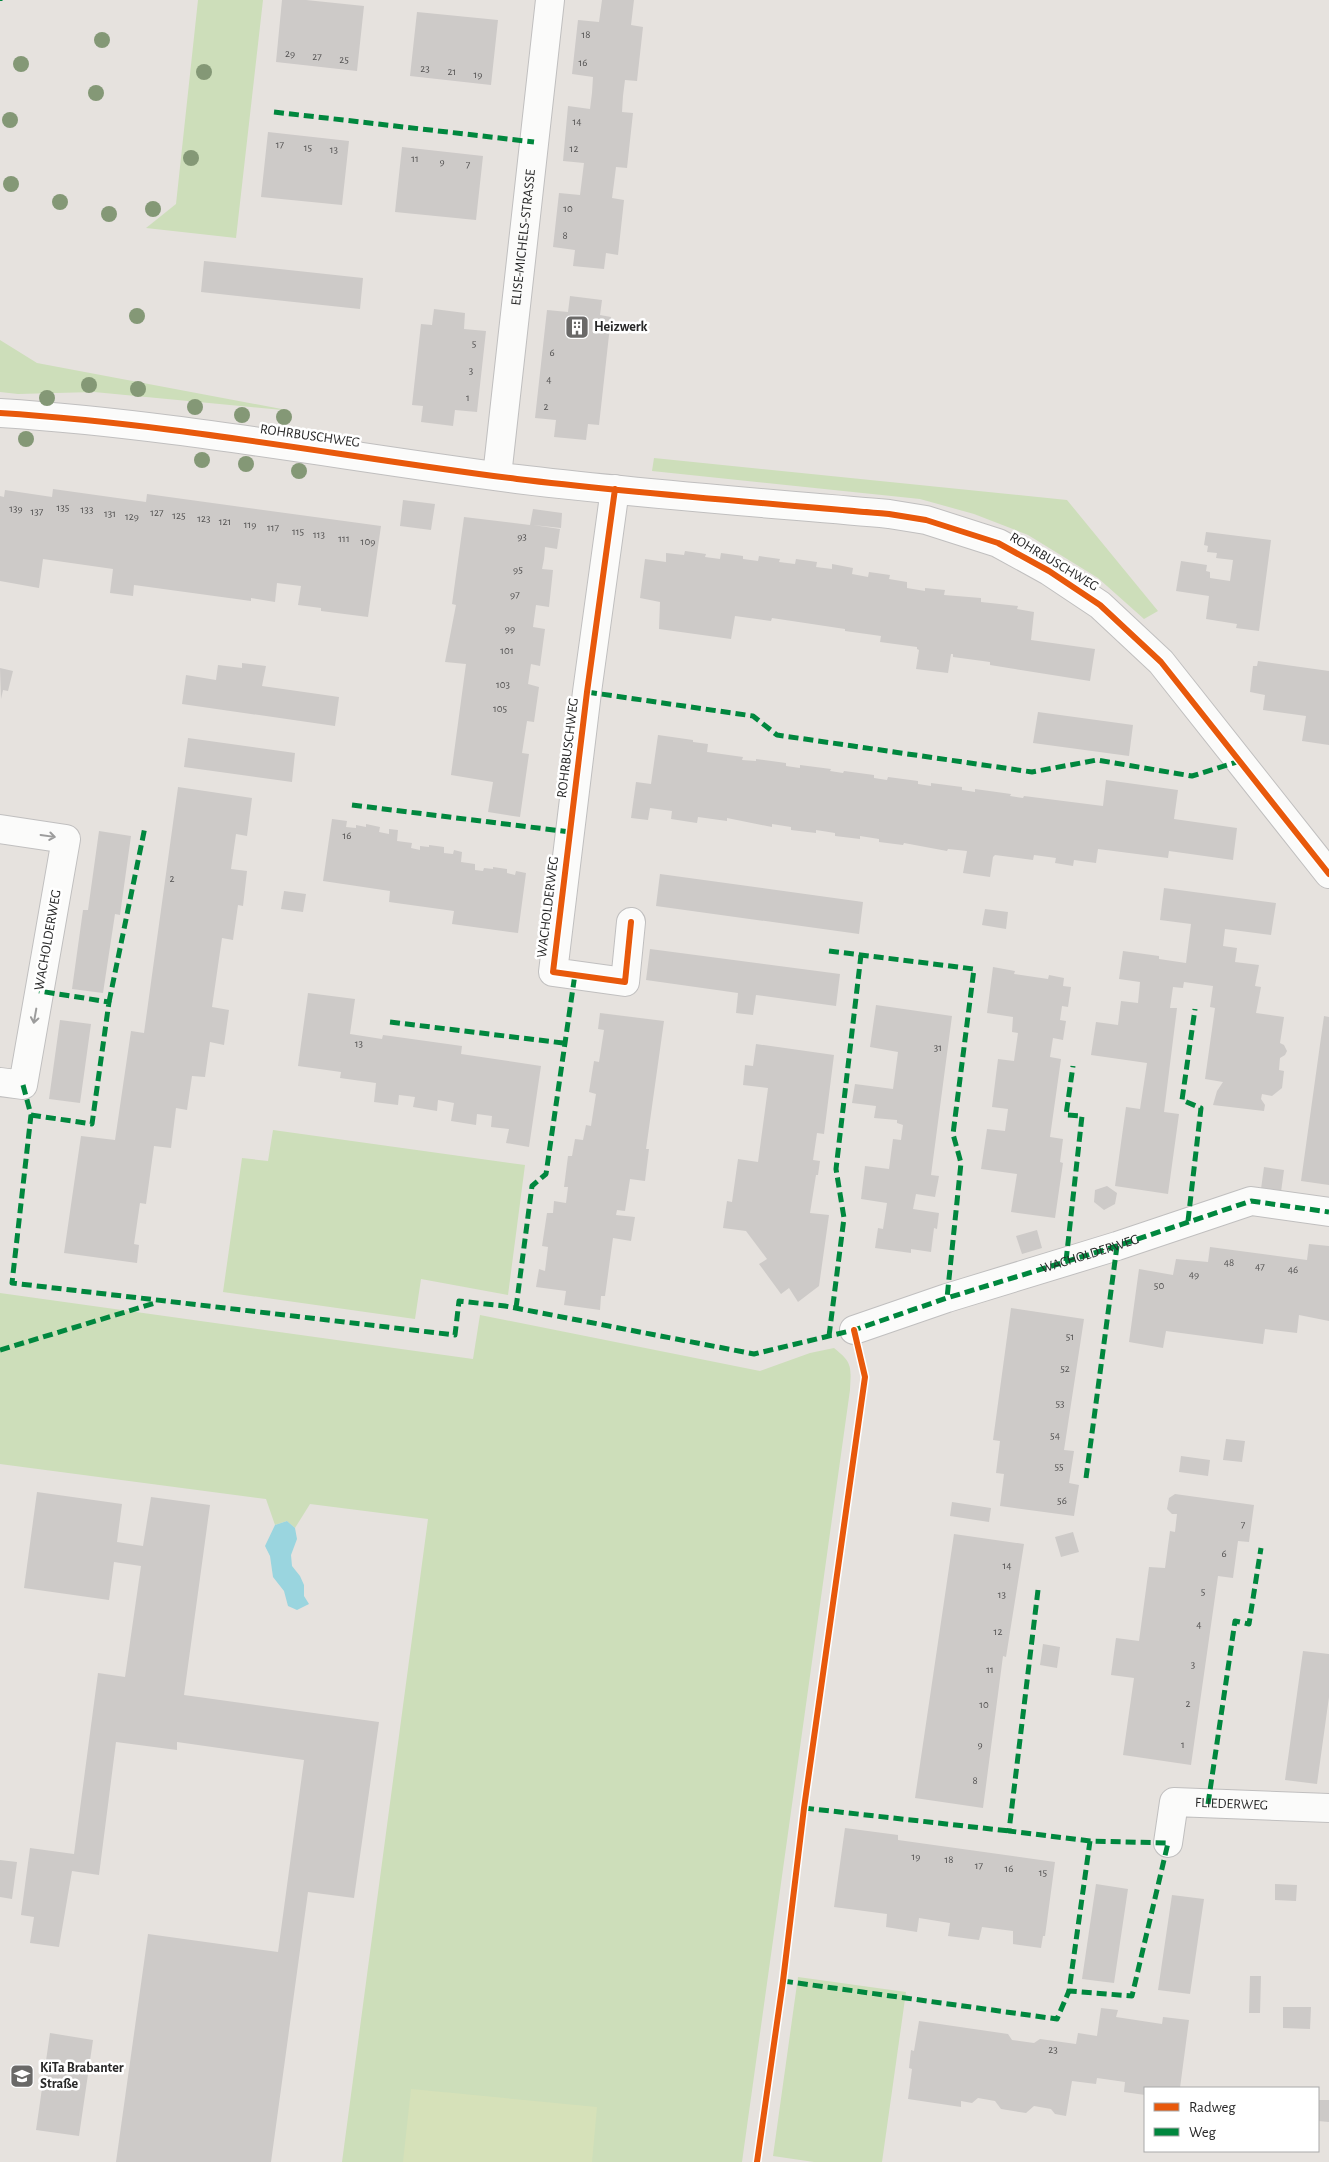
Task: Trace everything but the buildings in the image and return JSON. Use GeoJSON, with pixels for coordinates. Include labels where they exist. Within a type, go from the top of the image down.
{"type":"FeatureCollection","features":[{"type":"Feature","properties":{"kind":"street","name":"ELISE-MICHELS-STRASSE"},"geometry":{"type":"LineString","coordinates":[[497,476],[550,0]]}},
{"type":"Feature","properties":{"kind":"street","name":"ROHRBUSCHWEG"},"geometry":{"type":"LineString","coordinates":[[0,413],[58,417],[206,433],[497,476],[615,489],[889,514],[926,520],[998,543],[1049,571],[1100,605],[1161,662],[1329,874]]}},
{"type":"Feature","properties":{"kind":"street","name":"ROHRBUSCHWEG"},"geometry":{"type":"LineString","coordinates":[[570,832],[615,489]]}},
{"type":"Feature","properties":{"kind":"street","name":"WACHOLDERWEG"},"geometry":{"type":"LineString","coordinates":[[0,829],[66,839],[23,1085],[0,1082]]}},
{"type":"Feature","properties":{"kind":"street","name":"WACHOLDERWEG"},"geometry":{"type":"LineString","coordinates":[[570,832],[553,972],[625,982],[631,922]]}},
{"type":"Feature","properties":{"kind":"street","name":"WACHOLDERWEG"},"geometry":{"type":"LineString","coordinates":[[854,1330],[947,1298],[1117,1246],[1251,1201],[1329,1212]]}},
{"type":"Feature","properties":{"kind":"street","name":"FLIEDERWEG"},"geometry":{"type":"LineString","coordinates":[[1168,1843],[1174,1802],[1329,1808]]}},
{"type":"Feature","properties":{"kind":"green space"},"geometry":{"type":"Polygon","coordinates":[[[198,0],[263,0],[236,238],[146,228],[176,204],[198,0]]]}},
{"type":"Feature","properties":{"kind":"green space"},"geometry":{"type":"Polygon","coordinates":[[[0,340],[37,363],[292,411],[94,392],[18,394],[0,392],[0,340]]]}},
{"type":"Feature","properties":{"kind":"green space"},"geometry":{"type":"Polygon","coordinates":[[[654,458],[1067,500],[1158,611],[1144,619],[1098,578],[1028,535],[974,514],[920,499],[652,471],[654,458]]]}},
{"type":"Feature","properties":{"kind":"green space"},"geometry":{"type":"Polygon","coordinates":[[[273,1130],[525,1165],[508,1295],[421,1279],[415,1319],[223,1292],[242,1158],[268,1161],[273,1130]]]}},
{"type":"Feature","properties":{"kind":"green space"},"geometry":{"type":"Polygon","coordinates":[[[0,1293],[473,1359],[480,1315],[760,1371],[810,1353],[834,1348],[845,1358],[850,1371],[850,1390],[742,2162],[342,2162],[428,1519],[310,1504],[295,1528],[287,1521],[275,1525],[266,1499],[0,1464],[0,1293]]]}},
{"type":"Feature","properties":{"kind":"green space"},"geometry":{"type":"Polygon","coordinates":[[[798,1977],[906,1992],[882,2162],[814,2162],[773,2156],[798,1977]]]}},
{"type":"Feature","properties":{"kind":"green space"},"geometry":{"type":"Polygon","coordinates":[[[411,2089],[597,2107],[592,2162],[403,2162],[411,2089]]]}},
{"type":"Feature","properties":{"kind":"water"},"geometry":{"type":"Polygon","coordinates":[[[287,1521],[295,1528],[297,1539],[291,1555],[292,1566],[300,1576],[304,1585],[304,1596],[309,1604],[297,1610],[288,1606],[284,1591],[273,1577],[270,1556],[265,1546],[275,1525],[287,1521]]]}},
{"type":"Feature","properties":{"kind":"marked path"},"geometry":{"type":"LineString","coordinates":[[274,112],[534,142]]}},
{"type":"Feature","properties":{"kind":"marked path"},"geometry":{"type":"LineString","coordinates":[[587,692],[753,716],[777,735],[1032,772],[1097,760],[1192,776],[1240,761]]}},
{"type":"Feature","properties":{"kind":"marked path"},"geometry":{"type":"LineString","coordinates":[[352,805],[570,832]]}},
{"type":"Feature","properties":{"kind":"marked path"},"geometry":{"type":"LineString","coordinates":[[109,1002],[145,827]]}},
{"type":"Feature","properties":{"kind":"marked path"},"geometry":{"type":"LineString","coordinates":[[829,951],[974,969],[953,1134],[961,1163],[947,1298]]}},
{"type":"Feature","properties":{"kind":"marked path"},"geometry":{"type":"LineString","coordinates":[[829,1336],[844,1218],[836,1169],[861,955]]}},
{"type":"Feature","properties":{"kind":"marked path"},"geometry":{"type":"LineString","coordinates":[[516,1308],[532,1186],[546,1174],[575,974]]}},
{"type":"Feature","properties":{"kind":"marked path"},"geometry":{"type":"LineString","coordinates":[[31,1115],[92,1124],[109,1002],[39,991]]}},
{"type":"Feature","properties":{"kind":"marked path"},"geometry":{"type":"LineString","coordinates":[[1188,1221],[1201,1108],[1182,1100],[1195,1009]]}},
{"type":"Feature","properties":{"kind":"marked path"},"geometry":{"type":"LineString","coordinates":[[390,1022],[563,1043]]}},
{"type":"Feature","properties":{"kind":"marked path"},"geometry":{"type":"LineString","coordinates":[[1066,1261],[1082,1116],[1066,1115],[1073,1066]]}},
{"type":"Feature","properties":{"kind":"marked path"},"geometry":{"type":"LineString","coordinates":[[23,1085],[31,1115],[12,1283],[455,1335],[459,1301],[505,1306],[754,1354],[854,1330],[947,1298],[1117,1246],[1251,1201],[1329,1212]]}},
{"type":"Feature","properties":{"kind":"marked path"},"geometry":{"type":"LineString","coordinates":[[1086,1478],[1117,1246]]}},
{"type":"Feature","properties":{"kind":"marked path"},"geometry":{"type":"LineString","coordinates":[[0,1350],[155,1303]]}},
{"type":"Feature","properties":{"kind":"marked path"},"geometry":{"type":"LineString","coordinates":[[1208,1804],[1235,1621],[1249,1624],[1261,1548]]}},
{"type":"Feature","properties":{"kind":"marked path"},"geometry":{"type":"LineString","coordinates":[[1038,1590],[1009,1831],[1090,1841],[1168,1843],[1132,1996],[1069,1991],[1090,1841]]}},
{"type":"Feature","properties":{"kind":"marked path"},"geometry":{"type":"LineString","coordinates":[[804,1808],[1009,1831]]}},
{"type":"Feature","properties":{"kind":"marked path"},"geometry":{"type":"LineString","coordinates":[[783,1981],[1057,2019],[1069,1991]]}},
{"type":"Feature","properties":{"kind":"cycle path"},"geometry":{"type":"LineString","coordinates":[[0,413],[65,418],[195,433],[517,479],[656,494],[889,514],[926,520],[998,543],[1049,571],[1100,605],[1161,662],[1329,874]]}},
{"type":"Feature","properties":{"kind":"cycle path"},"geometry":{"type":"LineString","coordinates":[[615,489],[587,692],[553,972],[625,982],[631,922]]}},
{"type":"Feature","properties":{"kind":"cycle path"},"geometry":{"type":"LineString","coordinates":[[757,2162],[783,1981],[804,1808],[865,1377],[854,1330]]}},
{"type":"Feature","properties":{"kind":"place","name":"Heizwerk"},"geometry":{"type":"Point","coordinates":[577,327]}},
{"type":"Feature","properties":{"kind":"place","name":"KiTa Brabanter Straße"},"geometry":{"type":"Point","coordinates":[22,2076]}}]}
